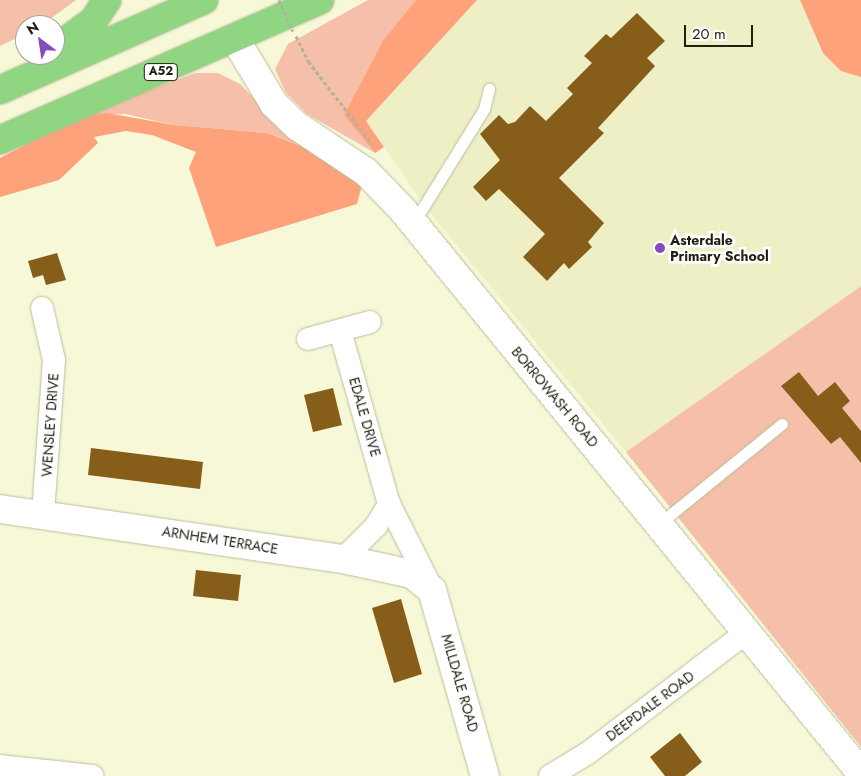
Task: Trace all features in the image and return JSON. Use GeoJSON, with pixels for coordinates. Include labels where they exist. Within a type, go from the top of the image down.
{"type":"FeatureCollection","features":[{"type":"Feature","properties":{"kind":"highway"},"geometry":{"type":"LineString","coordinates":[[65,42],[93,21],[107,0]]}},
{"type":"Feature","properties":{"kind":"highway"},"geometry":{"type":"LineString","coordinates":[[0,88],[204,0]]}},
{"type":"Feature","properties":{"kind":"highway","name":"A52"},"geometry":{"type":"LineString","coordinates":[[0,140],[236,39],[320,0]]}},
{"type":"Feature","properties":{"kind":"highway"},"geometry":{"type":"LineString","coordinates":[[0,88],[32,65]]}},
{"type":"Feature","properties":{"kind":"street","name":"BORROWASH ROAD"},"geometry":{"type":"LineString","coordinates":[[236,39],[274,104],[297,126],[366,172],[413,224],[660,523],[861,773]]}},
{"type":"Feature","properties":{"kind":"street","name":"WENSLEY DRIVE"},"geometry":{"type":"LineString","coordinates":[[42,308],[54,360],[43,514]]}},
{"type":"Feature","properties":{"kind":"street"},"geometry":{"type":"LineString","coordinates":[[308,339],[370,322]]}},
{"type":"Feature","properties":{"kind":"street","name":"EDALE DRIVE"},"geometry":{"type":"LineString","coordinates":[[340,331],[389,504],[432,590]]}},
{"type":"Feature","properties":{"kind":"street"},"geometry":{"type":"LineString","coordinates":[[344,559],[376,526],[389,504]]}},
{"type":"Feature","properties":{"kind":"street","name":"ARNHEM TERRACE"},"geometry":{"type":"LineString","coordinates":[[0,509],[396,567],[432,590]]}},
{"type":"Feature","properties":{"kind":"street","name":"MILLDALE ROAD"},"geometry":{"type":"LineString","coordinates":[[432,590],[485,776]]}},
{"type":"Feature","properties":{"kind":"street","name":"DEEPDALE ROAD"},"geometry":{"type":"LineString","coordinates":[[550,776],[588,753],[747,632]]}},
{"type":"Feature","properties":{"kind":"street"},"geometry":{"type":"LineString","coordinates":[[0,766],[92,776]]}},
{"type":"Feature","properties":{"kind":"lane"},"geometry":{"type":"LineString","coordinates":[[413,224],[484,109],[489,89]]}},
{"type":"Feature","properties":{"kind":"lane"},"geometry":{"type":"LineString","coordinates":[[660,523],[782,424]]}},
{"type":"Feature","properties":{"kind":"path"},"geometry":{"type":"LineString","coordinates":[[279,0],[308,61],[379,152]]}},
{"type":"Feature","properties":{"kind":"shaded area"},"geometry":{"type":"Polygon","coordinates":[[[0,0],[76,0],[56,15],[15,15],[15,39],[0,46],[0,0]]]}},
{"type":"Feature","properties":{"kind":"shaded area"},"geometry":{"type":"Polygon","coordinates":[[[368,0],[416,0],[344,115],[375,153],[307,114],[286,93],[275,69],[288,44],[368,0]]]}},
{"type":"Feature","properties":{"kind":"shaded area"},"geometry":{"type":"Polygon","coordinates":[[[416,0],[477,0],[366,121],[384,147],[375,153],[344,115],[383,41],[416,0]]]}},
{"type":"Feature","properties":{"kind":"shaded area","name":"Asterdale Primary School"},"geometry":{"type":"Polygon","coordinates":[[[477,0],[856,0],[861,9],[861,286],[626,452],[427,209],[366,121],[477,0]]]}},
{"type":"Feature","properties":{"kind":"shaded area"},"geometry":{"type":"Polygon","coordinates":[[[800,0],[861,0],[861,77],[841,71],[823,53],[800,0]]]}},
{"type":"Feature","properties":{"kind":"shaded area"},"geometry":{"type":"Polygon","coordinates":[[[195,73],[218,73],[240,84],[300,145],[267,133],[174,125],[125,114],[79,116],[195,73]]]}},
{"type":"Feature","properties":{"kind":"shaded area"},"geometry":{"type":"Polygon","coordinates":[[[107,113],[174,125],[267,133],[330,157],[363,181],[357,204],[216,247],[189,168],[196,152],[152,135],[126,131],[94,137],[98,143],[59,180],[0,197],[0,158],[79,116],[107,113]]]}},
{"type":"Feature","properties":{"kind":"shaded area"},"geometry":{"type":"Polygon","coordinates":[[[861,286],[861,747],[626,452],[861,286]]]}},
{"type":"Feature","properties":{"kind":"building"},"geometry":{"type":"Polygon","coordinates":[[[637,13],[665,41],[647,58],[655,66],[598,128],[604,133],[559,178],[604,223],[588,242],[592,247],[569,269],[564,263],[547,281],[523,257],[545,234],[499,189],[486,201],[473,187],[500,160],[480,134],[499,115],[508,124],[515,122],[530,106],[546,121],[573,94],[567,88],[592,63],[584,56],[606,34],[611,38],[637,13]]]}},
{"type":"Feature","properties":{"kind":"building"},"geometry":{"type":"Polygon","coordinates":[[[57,253],[66,280],[46,285],[43,275],[33,278],[28,261],[57,253]]]}},
{"type":"Feature","properties":{"kind":"building"},"geometry":{"type":"Polygon","coordinates":[[[799,372],[818,396],[835,382],[850,401],[842,408],[861,431],[861,463],[840,437],[831,444],[781,386],[799,372]]]}},
{"type":"Feature","properties":{"kind":"building"},"geometry":{"type":"Polygon","coordinates":[[[333,388],[342,425],[313,432],[304,395],[333,388]]]}},
{"type":"Feature","properties":{"kind":"building"},"geometry":{"type":"Polygon","coordinates":[[[91,448],[203,462],[200,489],[88,475],[91,448]]]}},
{"type":"Feature","properties":{"kind":"building"},"geometry":{"type":"Polygon","coordinates":[[[196,570],[241,575],[238,601],[193,596],[196,570]]]}},
{"type":"Feature","properties":{"kind":"building"},"geometry":{"type":"Polygon","coordinates":[[[401,599],[422,674],[394,683],[372,608],[401,599]]]}},
{"type":"Feature","properties":{"kind":"building"},"geometry":{"type":"Polygon","coordinates":[[[680,733],[702,762],[685,776],[665,776],[650,757],[680,733]]]}},
{"type":"Feature","properties":{"kind":"place","name":"Asterdale Primary School"},"geometry":{"type":"Point","coordinates":[660,248]}}]}
